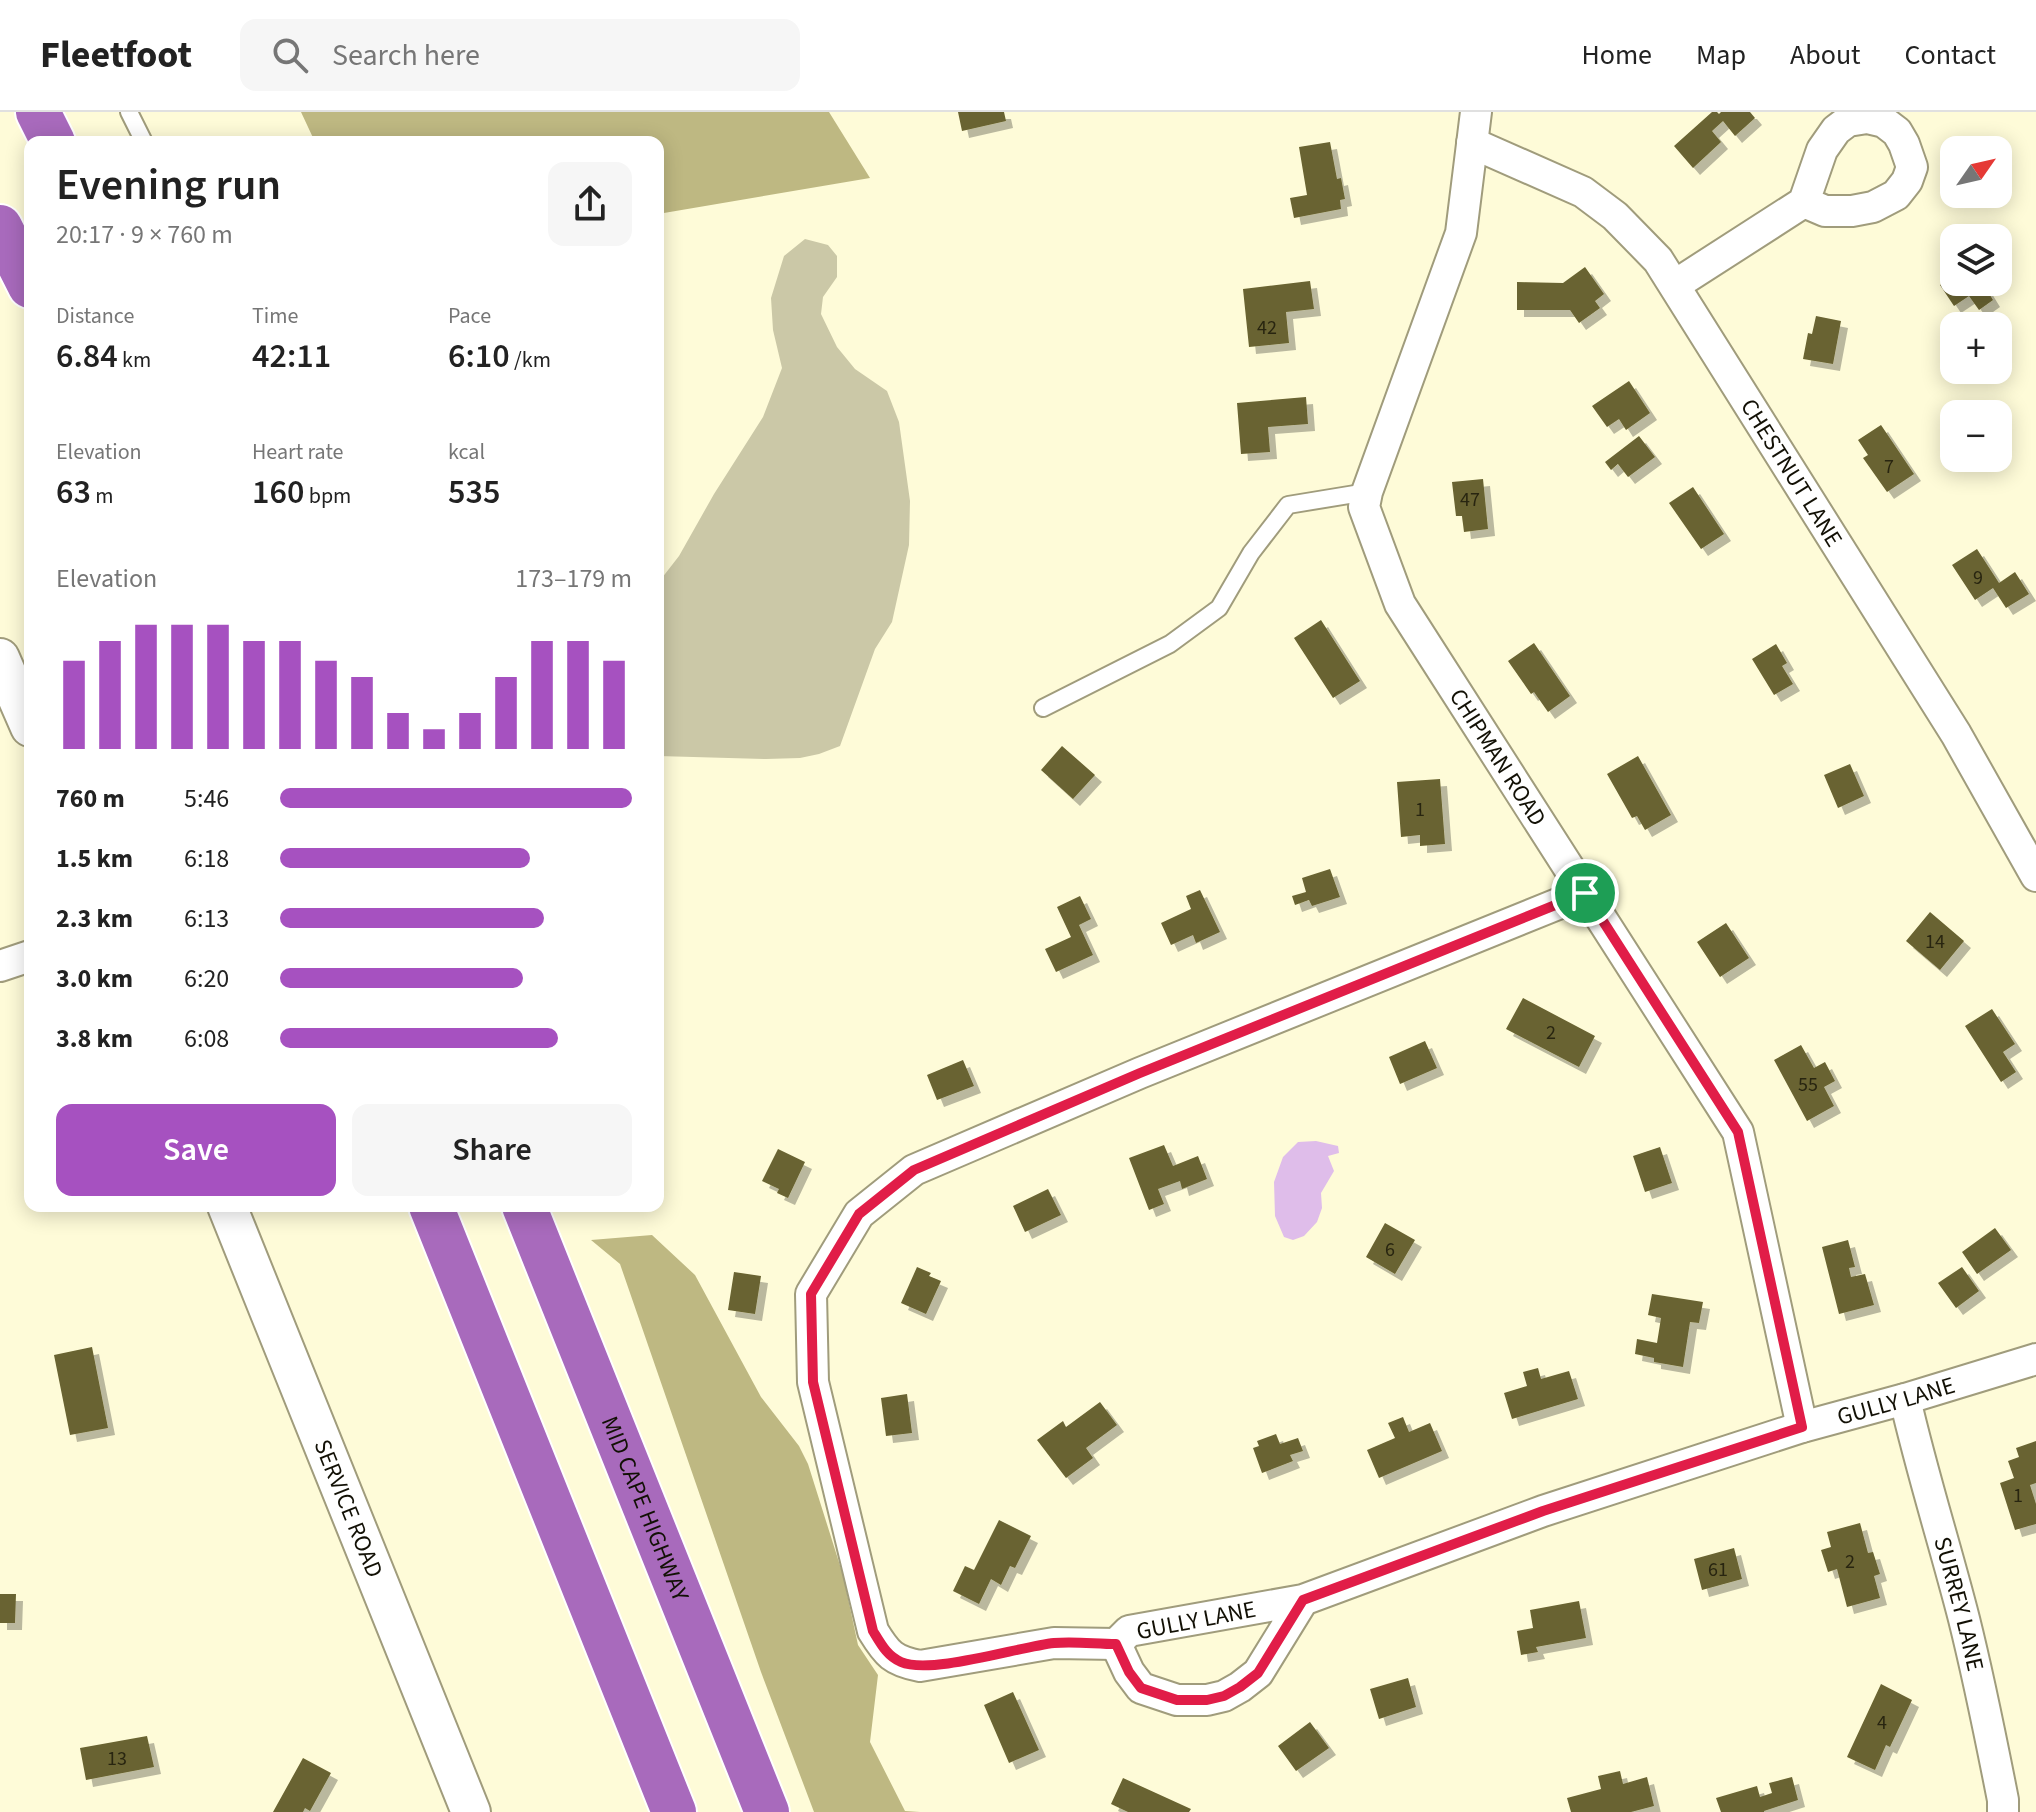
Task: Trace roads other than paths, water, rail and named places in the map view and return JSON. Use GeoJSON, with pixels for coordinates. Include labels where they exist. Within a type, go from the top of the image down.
{"type":"FeatureCollection","features":[{"type":"Feature","properties":{"kind":"highway"},"geometry":{"type":"LineString","coordinates":[[38,112],[50,136]]}},
{"type":"Feature","properties":{"kind":"highway"},"geometry":{"type":"LineString","coordinates":[[0,227],[24,274]]}},
{"type":"Feature","properties":{"kind":"highway"},"geometry":{"type":"LineString","coordinates":[[433,1212],[674,1812]]}},
{"type":"Feature","properties":{"kind":"highway","name":"MID CAPE HIGHWAY"},"geometry":{"type":"LineString","coordinates":[[526,1212],[767,1812]]}},
{"type":"Feature","properties":{"kind":"street","name":"CHIPMAN ROAD"},"geometry":{"type":"LineString","coordinates":[[1476,112],[1461,233],[1364,507],[1400,604],[1738,1132],[1802,1427]]}},
{"type":"Feature","properties":{"kind":"street","name":"CHESTNUT LANE"},"geometry":{"type":"LineString","coordinates":[[1472,143],[1583,192],[1615,216],[1658,260],[1956,734],[2036,876]]}},
{"type":"Feature","properties":{"kind":"street"},"geometry":{"type":"LineString","coordinates":[[1675,285],[1804,202]]}},
{"type":"Feature","properties":{"kind":"street"},"geometry":{"type":"LineString","coordinates":[[0,658],[24,713]]}},
{"type":"Feature","properties":{"kind":"street"},"geometry":{"type":"LineString","coordinates":[[1116,1644],[1054,1643],[920,1666],[902,1663],[885,1652],[873,1631],[813,1382],[811,1294],[859,1214],[914,1170],[1140,1073],[1585,893]]}},
{"type":"Feature","properties":{"kind":"street"},"geometry":{"type":"LineString","coordinates":[[0,966],[24,958]]}},
{"type":"Feature","properties":{"kind":"street","name":"SERVICE ROAD"},"geometry":{"type":"LineString","coordinates":[[229,1212],[471,1812]]}},
{"type":"Feature","properties":{"kind":"street","name":"GULLY LANE"},"geometry":{"type":"LineString","coordinates":[[1303,1600],[1258,1673],[1224,1696],[1207,1700],[1177,1700],[1141,1688],[1129,1672],[1116,1644],[1129,1631],[1303,1600],[1543,1511],[1802,1427],[2036,1359]]}},
{"type":"Feature","properties":{"kind":"street","name":"SURREY LANE"},"geometry":{"type":"LineString","coordinates":[[1905,1399],[1980,1685],[1999,1811]]}},
{"type":"Feature","properties":{"kind":"lane"},"geometry":{"type":"LineString","coordinates":[[129,112],[141,136]]}},
{"type":"Feature","properties":{"kind":"lane"},"geometry":{"type":"LineString","coordinates":[[1043,708],[1170,644],[1219,608],[1251,553],[1288,505],[1367,492]]}}]}
